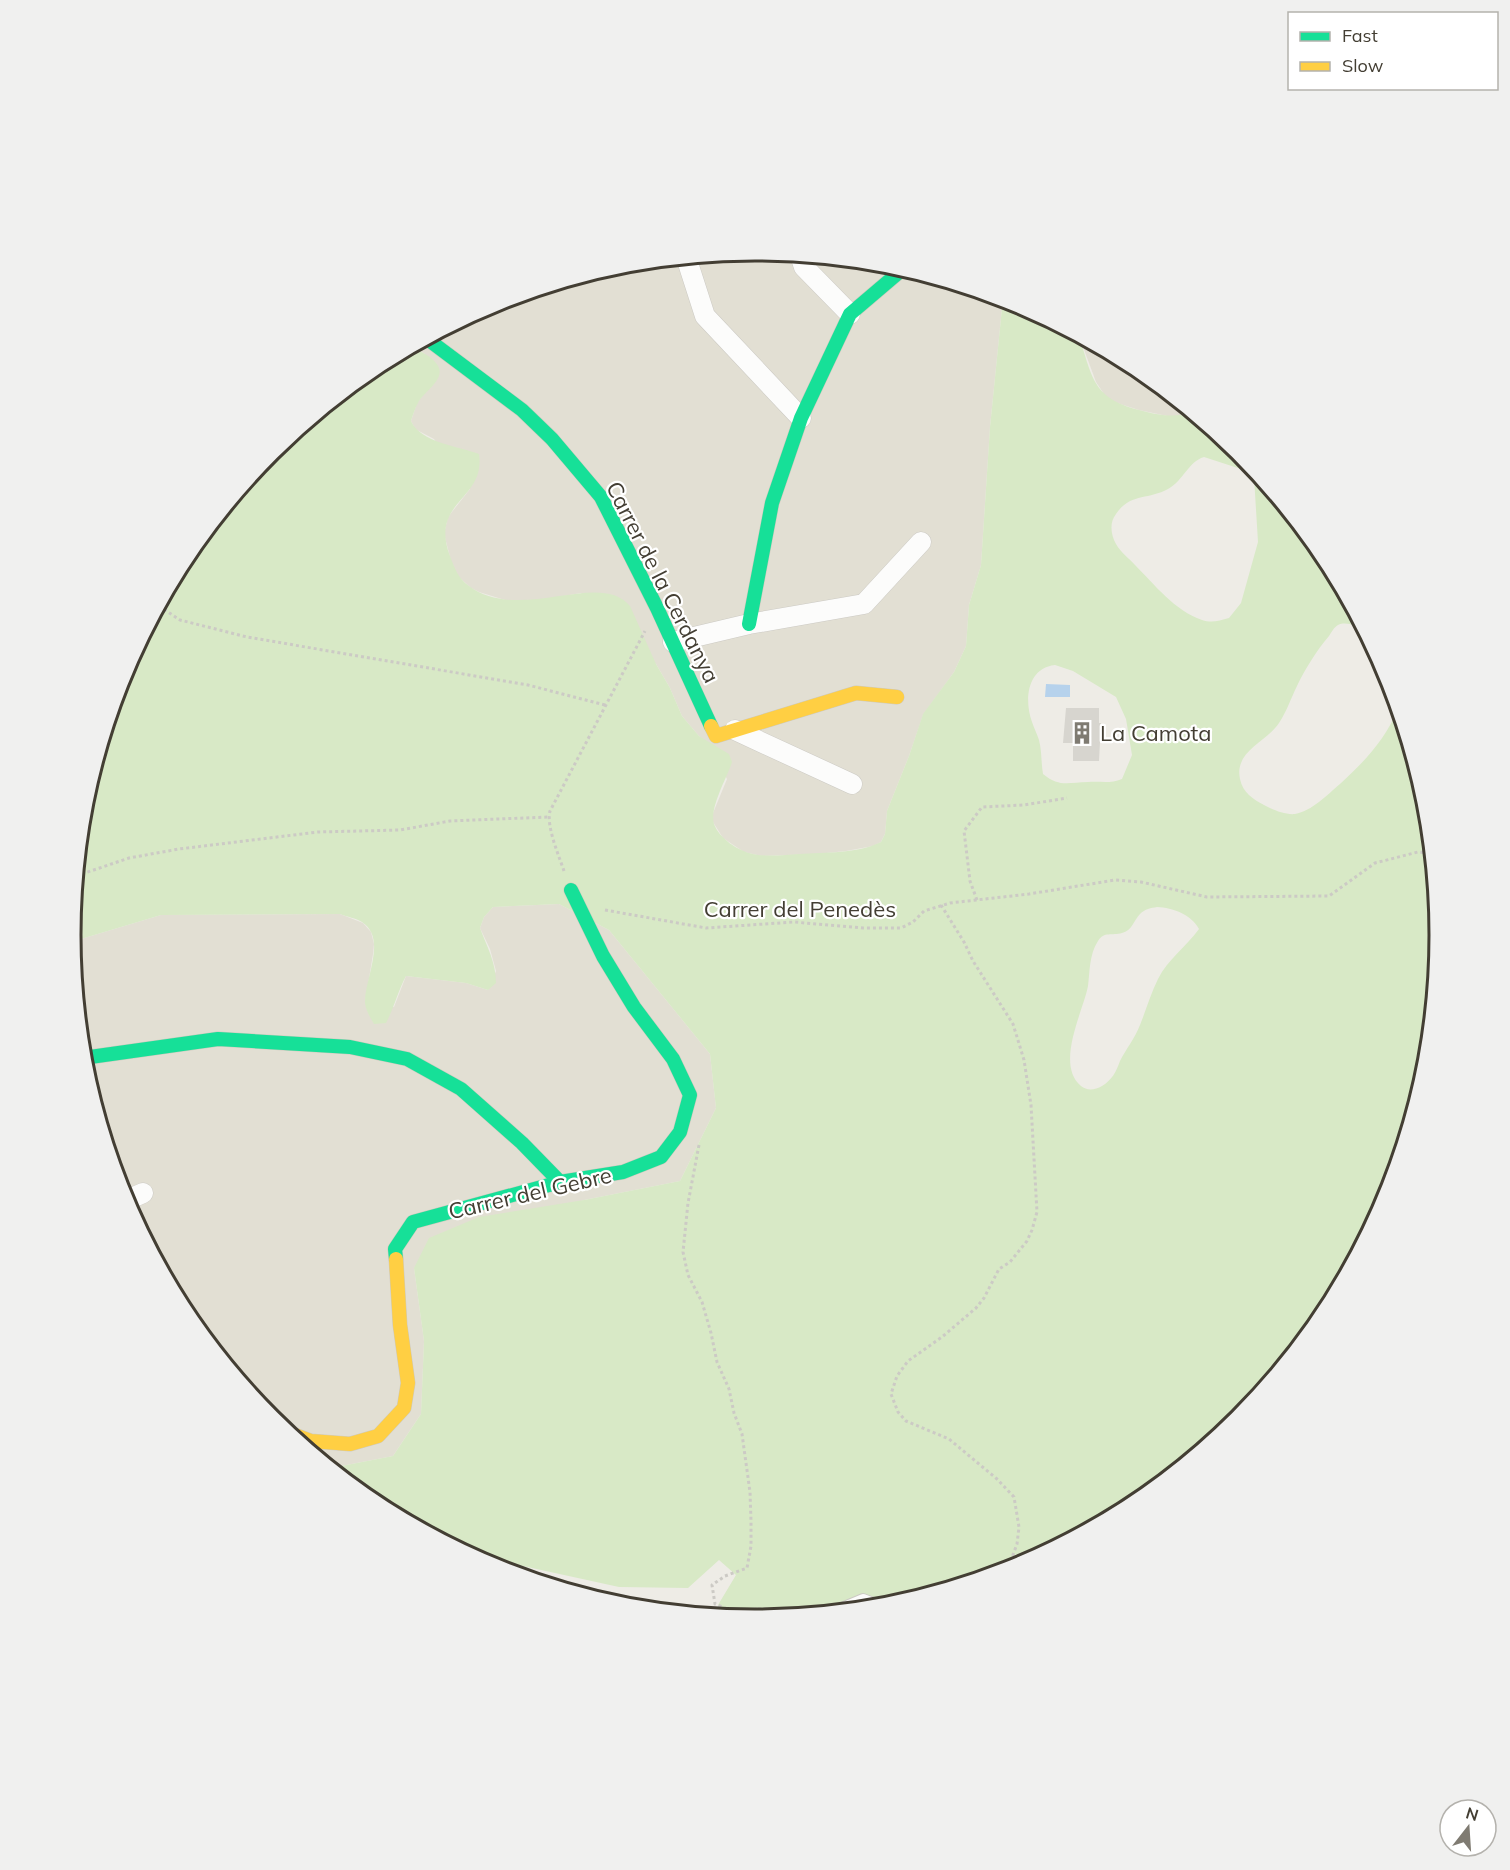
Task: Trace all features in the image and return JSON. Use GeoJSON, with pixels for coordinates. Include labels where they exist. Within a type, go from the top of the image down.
{"type":"FeatureCollection","features":[{"type":"Feature","properties":{"kind":"street"},"geometry":{"type":"LineString","coordinates":[[802,262],[804,267],[850,314]]}},
{"type":"Feature","properties":{"kind":"street"},"geometry":{"type":"LineString","coordinates":[[688,265],[705,316],[801,418]]}},
{"type":"Feature","properties":{"kind":"street"},"geometry":{"type":"LineString","coordinates":[[749,624],[772,503],[801,418],[850,314],[895,276]]}},
{"type":"Feature","properties":{"kind":"street","name":"Carrer de la Cerdanya"},"geometry":{"type":"LineString","coordinates":[[433,343],[522,410],[552,439],[601,497],[657,608],[716,736],[735,730]]}},
{"type":"Feature","properties":{"kind":"street"},"geometry":{"type":"LineString","coordinates":[[673,642],[749,624],[864,603],[921,542]]}},
{"type":"Feature","properties":{"kind":"street"},"geometry":{"type":"LineString","coordinates":[[735,730],[856,693],[897,697]]}},
{"type":"Feature","properties":{"kind":"street"},"geometry":{"type":"LineString","coordinates":[[735,730],[852,784]]}},
{"type":"Feature","properties":{"kind":"street","name":"Carrer del Gebre"},"geometry":{"type":"LineString","coordinates":[[309,1440],[350,1444],[378,1436],[404,1408],[408,1383],[400,1325],[395,1250],[413,1222],[560,1182],[623,1172],[661,1157],[680,1132],[690,1095],[674,1059],[634,1007],[603,956],[571,890]]}},
{"type":"Feature","properties":{"kind":"street"},"geometry":{"type":"LineString","coordinates":[[93,1058],[218,1039],[350,1047],[407,1059],[461,1089],[522,1143],[560,1182]]}},
{"type":"Feature","properties":{"kind":"street"},"geometry":{"type":"LineString","coordinates":[[134,1197],[144,1193]]}},
{"type":"Feature","properties":{"kind":"path"},"geometry":{"type":"LineString","coordinates":[[571,890],[548,817],[562,786],[657,608]]}},
{"type":"Feature","properties":{"kind":"path"},"geometry":{"type":"LineString","coordinates":[[165,610],[180,620],[247,637],[528,685],[605,705]]}},
{"type":"Feature","properties":{"kind":"path"},"geometry":{"type":"LineString","coordinates":[[977,900],[970,881],[964,831],[982,807],[1024,805],[1067,798]]}},
{"type":"Feature","properties":{"kind":"path"},"geometry":{"type":"LineString","coordinates":[[84,873],[129,858],[189,847],[318,832],[400,830],[450,821],[548,817]]}},
{"type":"Feature","properties":{"kind":"path","name":"Carrer del Penedès"},"geometry":{"type":"LineString","coordinates":[[579,906],[706,928],[794,922],[863,928],[901,928],[913,922],[924,911],[941,905],[1115,880],[1141,882],[1207,897],[1329,896],[1375,863],[1424,852]]}},
{"type":"Feature","properties":{"kind":"path"},"geometry":{"type":"LineString","coordinates":[[941,905],[1013,1024],[1024,1060],[1031,1104],[1037,1212],[1027,1241],[1010,1262],[999,1269],[984,1298],[976,1308],[942,1337],[908,1361],[897,1376],[891,1394],[898,1412],[906,1421],[950,1439],[997,1479],[1014,1497],[1019,1527],[1017,1544],[1012,1559]]}},
{"type":"Feature","properties":{"kind":"path"},"geometry":{"type":"LineString","coordinates":[[699,1143],[688,1203],[683,1252],[688,1275],[702,1302],[717,1362],[729,1389],[734,1413],[742,1434],[750,1492],[751,1546],[747,1568],[724,1576],[712,1585],[715,1604],[726,1608]]}},
{"type":"Feature","properties":{"kind":"shaded area"},"geometry":{"type":"Polygon","coordinates":[[[711,262],[799,262],[843,267],[929,284],[1002,308],[990,427],[981,565],[969,605],[966,646],[954,672],[923,715],[887,811],[885,834],[881,842],[873,846],[817,854],[762,856],[744,852],[723,838],[713,822],[713,813],[727,779],[706,742],[682,716],[656,664],[581,593],[534,601],[505,600],[471,588],[459,577],[453,568],[444,534],[448,517],[470,489],[434,439],[415,429],[411,421],[417,403],[423,395],[425,354],[419,350],[497,312],[538,297],[624,274],[711,262]]]}},
{"type":"Feature","properties":{"kind":"shaded area"},"geometry":{"type":"Polygon","coordinates":[[[1083,346],[1129,375],[1183,415],[1172,417],[1114,402],[1106,397],[1096,382],[1083,346]]]}},
{"type":"Feature","properties":{"kind":"shaded area"},"geometry":{"type":"Polygon","coordinates":[[[559,904],[609,930],[710,1054],[716,1108],[680,1181],[584,1200],[414,1268],[424,1341],[421,1414],[393,1456],[340,1466],[278,1412],[220,1345],[171,1272],[151,1233],[132,1193],[104,1109],[87,1023],[82,979],[81,939],[161,915],[340,914],[363,923],[371,932],[374,944],[365,1003],[394,1007],[406,976],[466,983],[488,990],[496,971],[490,949],[480,928],[484,917],[493,907],[559,904]]]}},
{"type":"Feature","properties":{"kind":"green space"},"geometry":{"type":"Polygon","coordinates":[[[1002,308],[1082,346],[1092,376],[1104,394],[1126,406],[1143,411],[1156,414],[1182,414],[1242,469],[1204,457],[1194,463],[1168,489],[1133,500],[1121,507],[1112,521],[1112,533],[1120,550],[1166,596],[1192,616],[1212,621],[1229,618],[1241,603],[1258,542],[1254,483],[1290,525],[1315,561],[1339,598],[1353,625],[1341,624],[1335,627],[1307,666],[1279,723],[1246,754],[1239,769],[1243,788],[1249,795],[1271,809],[1295,814],[1325,798],[1349,776],[1380,741],[1393,719],[1416,804],[1428,891],[1429,935],[1428,979],[1416,1066],[1406,1109],[1378,1193],[1339,1272],[1290,1345],[1262,1379],[1232,1412],[1165,1470],[1092,1519],[1053,1539],[1013,1558],[929,1586],[886,1596],[799,1608],[718,1608],[736,1575],[719,1560],[688,1588],[619,1587],[513,1564],[418,1519],[340,1466],[393,1456],[421,1414],[424,1341],[414,1268],[429,1238],[479,1217],[680,1181],[716,1108],[710,1054],[609,930],[559,904],[493,907],[484,917],[480,928],[496,975],[496,983],[488,990],[466,983],[406,976],[386,1023],[374,1024],[365,1003],[373,960],[373,938],[370,929],[362,922],[340,914],[161,915],[81,939],[82,891],[87,847],[104,761],[132,677],[171,598],[220,525],[278,458],[345,400],[419,350],[434,360],[440,374],[421,398],[411,421],[416,428],[431,439],[479,454],[479,469],[474,482],[452,512],[447,523],[446,538],[450,556],[462,580],[489,596],[511,600],[599,593],[616,596],[630,606],[682,716],[699,736],[729,754],[732,762],[714,810],[716,829],[735,847],[753,854],[770,856],[841,852],[861,849],[881,842],[885,834],[887,811],[923,714],[954,672],[966,646],[969,605],[981,565],[990,427],[1002,308]],[[1055,665],[1038,672],[1028,695],[1030,713],[1040,744],[1043,774],[1060,783],[1109,782],[1122,779],[1132,755],[1126,719],[1116,697],[1073,671],[1055,665]],[[1157,907],[1142,912],[1131,928],[1125,932],[1108,934],[1100,938],[1093,952],[1088,986],[1070,1052],[1070,1065],[1074,1076],[1086,1089],[1099,1087],[1113,1075],[1138,1030],[1162,972],[1199,929],[1191,919],[1181,913],[1157,907]]]}},
{"type":"Feature","properties":{"kind":"water"},"geometry":{"type":"Polygon","coordinates":[[[1046,684],[1070,685],[1070,697],[1045,697],[1046,684]]]}},
{"type":"Feature","properties":{"kind":"building","name":"La Camota"},"geometry":{"type":"Polygon","coordinates":[[[1066,708],[1099,708],[1099,723],[1101,723],[1099,761],[1073,761],[1073,743],[1063,743],[1066,708]]]}},
{"type":"Feature","properties":{"kind":"traffic: fast"},"geometry":{"type":"LineString","coordinates":[[749,624],[772,503],[801,418],[850,314],[895,276]]}},
{"type":"Feature","properties":{"kind":"traffic: fast"},"geometry":{"type":"LineString","coordinates":[[433,343],[522,410],[552,439],[601,497],[657,608],[711,726]]}},
{"type":"Feature","properties":{"kind":"traffic: fast"},"geometry":{"type":"LineString","coordinates":[[396,1259],[395,1249],[413,1222],[560,1182],[623,1172],[661,1157],[680,1132],[690,1095],[673,1059],[634,1007],[603,956],[571,890]]}},
{"type":"Feature","properties":{"kind":"traffic: fast"},"geometry":{"type":"LineString","coordinates":[[92,1057],[218,1039],[350,1047],[407,1059],[461,1089],[522,1143],[560,1182]]}},
{"type":"Feature","properties":{"kind":"traffic: slow"},"geometry":{"type":"LineString","coordinates":[[711,726],[716,736],[856,693],[897,697]]}},
{"type":"Feature","properties":{"kind":"traffic: slow"},"geometry":{"type":"LineString","coordinates":[[309,1440],[350,1444],[378,1436],[404,1408],[408,1383],[400,1325],[396,1259]]}},
{"type":"Feature","properties":{"kind":"place","name":"La Camota"},"geometry":{"type":"Point","coordinates":[1082,733]}}]}
